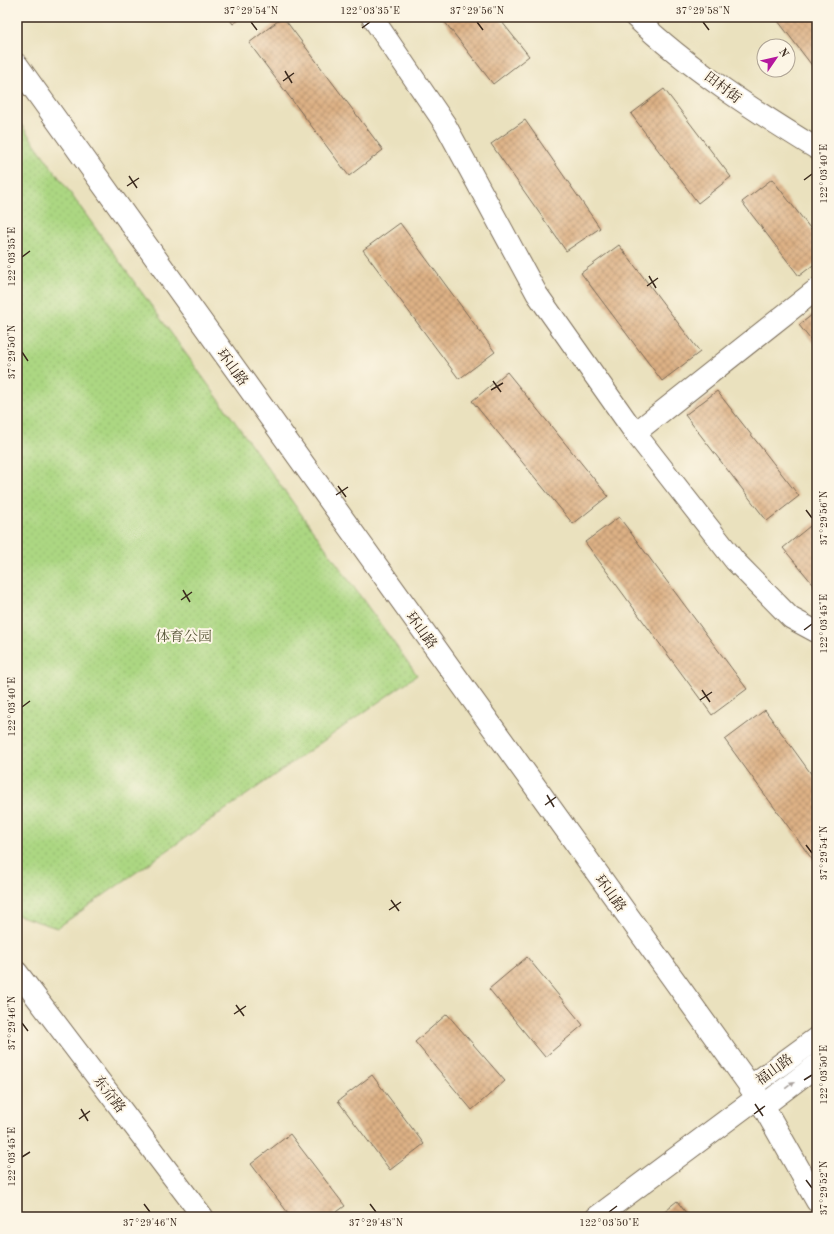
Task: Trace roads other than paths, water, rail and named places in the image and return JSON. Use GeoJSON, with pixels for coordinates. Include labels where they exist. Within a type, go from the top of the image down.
{"type":"FeatureCollection","features":[{"type":"Feature","properties":{"kind":"main road","name":"环山路"},"geometry":{"type":"LineString","coordinates":[[17,65],[757,1096],[817,1201]]}},
{"type":"Feature","properties":{"kind":"main road","name":"福山路"},"geometry":{"type":"LineString","coordinates":[[757,1096],[817,1038]]}},
{"type":"Feature","properties":{"kind":"main road"},"geometry":{"type":"LineString","coordinates":[[597,1217],[757,1096],[817,1065]]}},
{"type":"Feature","properties":{"kind":"street"},"geometry":{"type":"LineString","coordinates":[[372,17],[445,124],[538,294],[635,433],[735,561],[791,618],[817,632]]}},
{"type":"Feature","properties":{"kind":"street","name":"田村街"},"geometry":{"type":"LineString","coordinates":[[635,17],[656,37],[759,114],[817,149]]}},
{"type":"Feature","properties":{"kind":"street"},"geometry":{"type":"LineString","coordinates":[[635,433],[817,289]]}},
{"type":"Feature","properties":{"kind":"street","name":"东夼路"},"geometry":{"type":"LineString","coordinates":[[17,972],[203,1217]]}},
{"type":"Feature","properties":{"kind":"park label","name":"体育公园"},"geometry":{"type":"Point","coordinates":[184,636]}}]}
